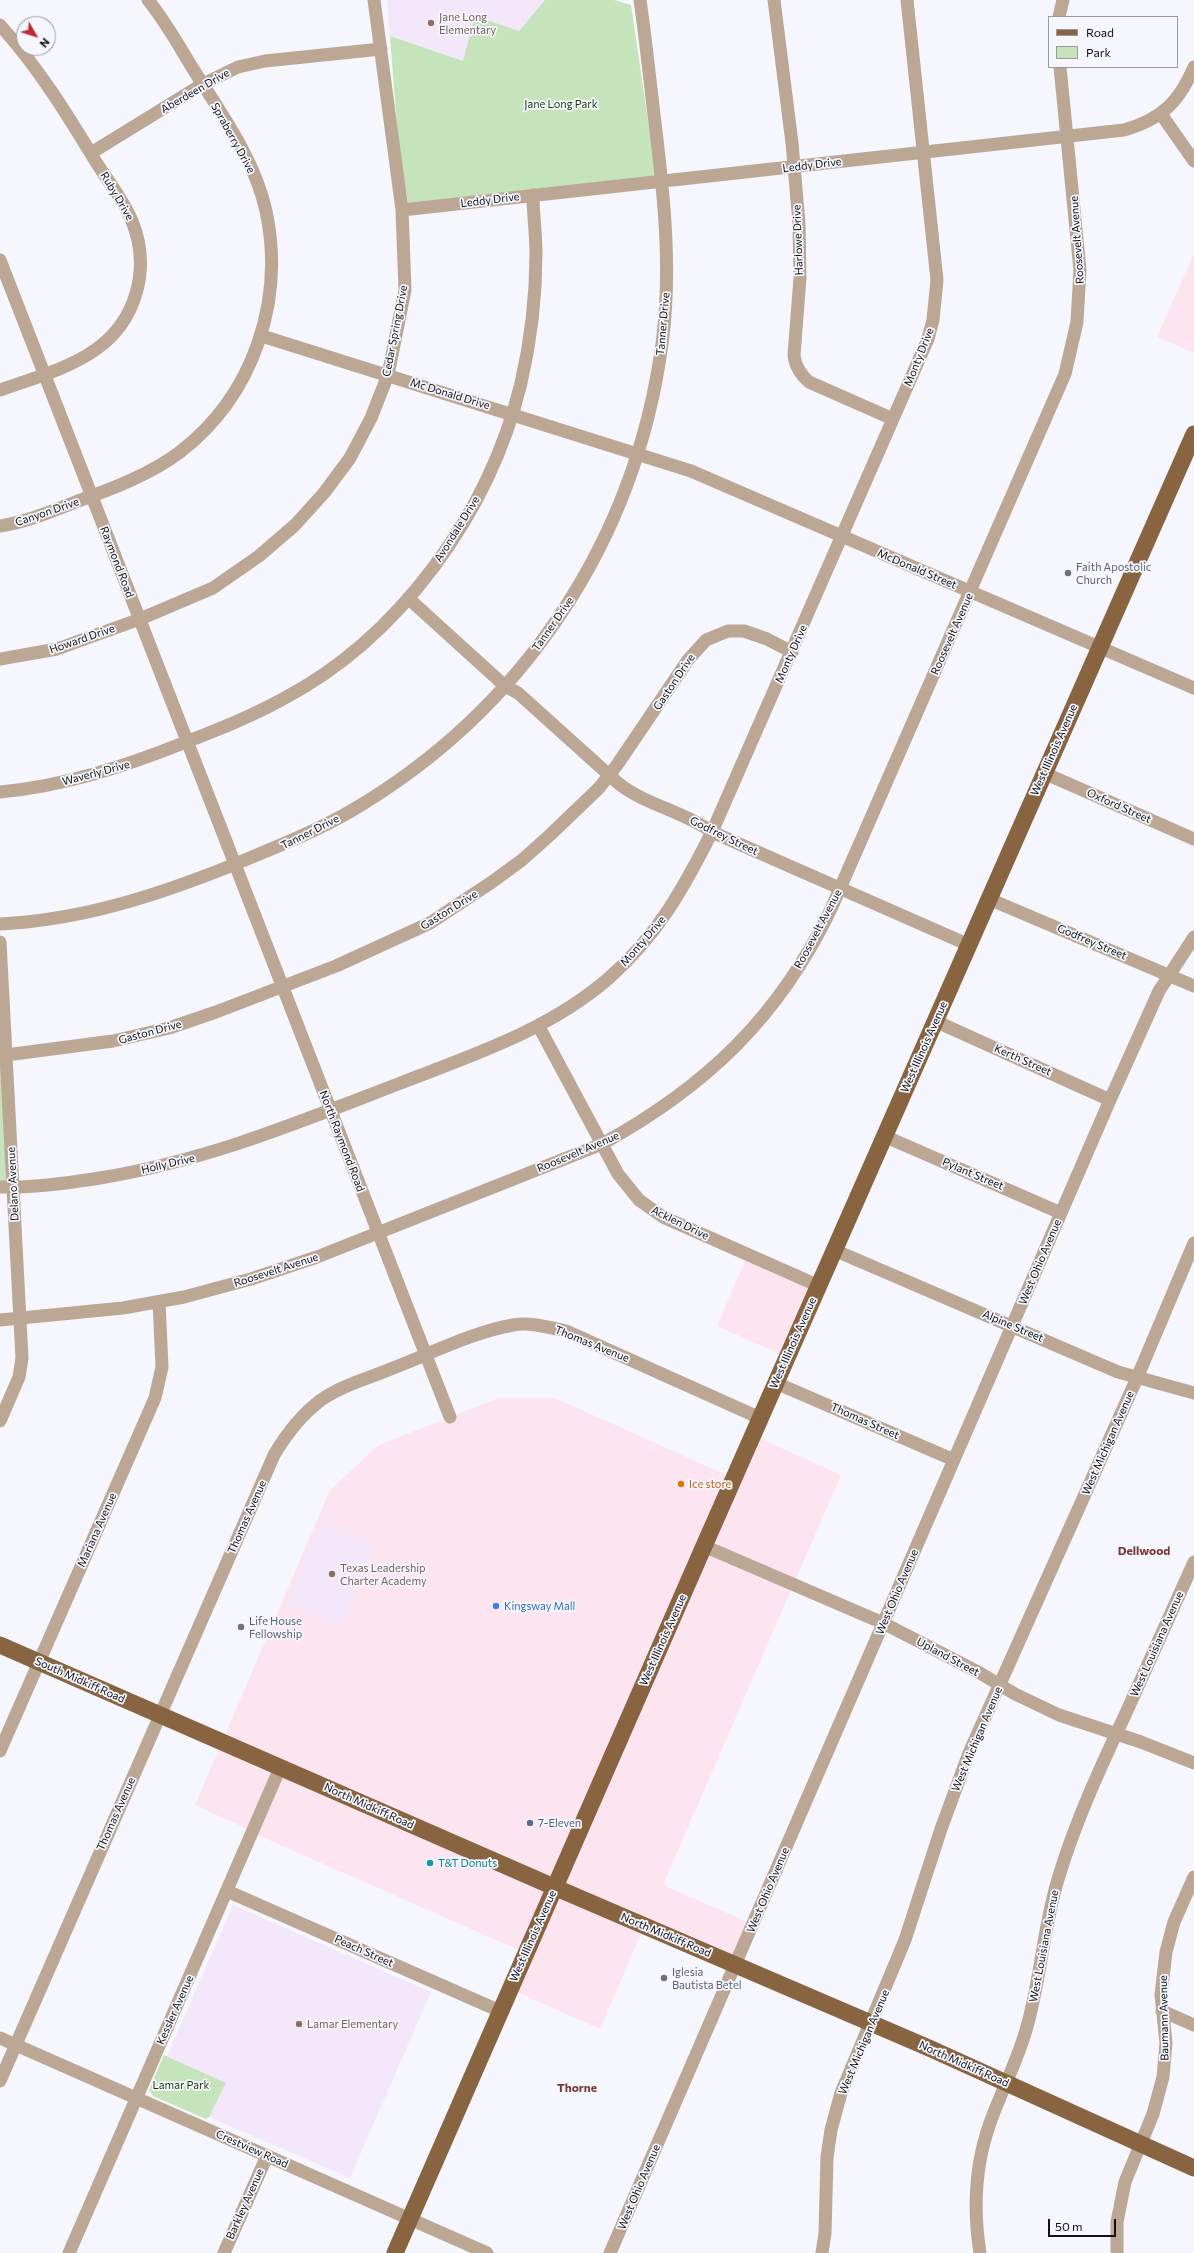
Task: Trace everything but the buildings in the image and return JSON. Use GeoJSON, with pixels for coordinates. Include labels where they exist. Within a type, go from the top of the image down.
{"type":"FeatureCollection","features":[{"type":"Feature","properties":{"kind":"main road","name":"West Illinois Avenue"},"geometry":{"type":"LineString","coordinates":[[395,2253],[760,1418],[1194,434]]}},
{"type":"Feature","properties":{"kind":"main road","name":"South Midkiff Road"},"geometry":{"type":"LineString","coordinates":[[0,1644],[159,1715]]}},
{"type":"Feature","properties":{"kind":"main road","name":"North Midkiff Road"},"geometry":{"type":"LineString","coordinates":[[159,1715],[871,2023],[1194,2168]]}},
{"type":"Feature","properties":{"kind":"street","name":"Spraberry Drive"},"geometry":{"type":"LineString","coordinates":[[92,496],[150,470],[179,453],[200,435],[219,414],[238,388],[262,336],[269,302],[272,248],[266,209],[249,163],[203,84],[148,0]]}},
{"type":"Feature","properties":{"kind":"street","name":"Cedar Spring Drive"},"geometry":{"type":"LineString","coordinates":[[140,619],[213,588],[259,556],[295,525],[324,493],[350,458],[371,418],[388,375],[405,290],[402,210],[374,0]]}},
{"type":"Feature","properties":{"kind":"street","name":"Tanner Drive"},"geometry":{"type":"LineString","coordinates":[[0,924],[64,917],[114,907],[169,891],[298,839],[348,813],[377,795],[441,748],[505,686],[544,640],[582,582],[606,536],[624,496],[652,405],[664,322],[666,246],[662,182],[640,0]]}},
{"type":"Feature","properties":{"kind":"street","name":"Harlowe Drive"},"geometry":{"type":"LineString","coordinates":[[774,0],[794,167],[800,249],[798,309],[794,355],[796,365],[809,382],[893,419]]}},
{"type":"Feature","properties":{"kind":"street","name":"Monty Drive"},"geometry":{"type":"LineString","coordinates":[[330,1110],[507,1041],[539,1026],[566,1010],[599,986],[642,945],[667,913],[685,886],[712,832],[792,652],[928,339],[937,294],[937,280],[925,151],[907,0]]}},
{"type":"Feature","properties":{"kind":"street"},"geometry":{"type":"LineString","coordinates":[[1059,16],[1063,0]]}},
{"type":"Feature","properties":{"kind":"street","name":"Ruby Drive"},"geometry":{"type":"LineString","coordinates":[[0,25],[40,74],[66,111],[131,219],[137,233],[141,252],[138,289],[128,316],[107,341],[86,356],[0,390]]}},
{"type":"Feature","properties":{"kind":"street","name":"Aberdeen Drive"},"geometry":{"type":"LineString","coordinates":[[91,153],[203,84],[238,67],[265,61],[381,49]]}},
{"type":"Feature","properties":{"kind":"street","name":"Leddy Drive"},"geometry":{"type":"LineString","coordinates":[[402,210],[662,182],[1067,135],[1124,130],[1139,126],[1161,114],[1178,98],[1194,67]]}},
{"type":"Feature","properties":{"kind":"street","name":"Roosevelt Avenue"},"geometry":{"type":"LineString","coordinates":[[0,1320],[105,1311],[159,1302],[218,1289],[268,1274],[378,1233],[602,1144],[668,1105],[709,1073],[740,1043],[763,1017],[794,976],[816,939],[840,888],[1062,383],[1074,343],[1080,291],[1080,259],[1060,68]]}},
{"type":"Feature","properties":{"kind":"street"},"geometry":{"type":"LineString","coordinates":[[1161,114],[1194,161]]}},
{"type":"Feature","properties":{"kind":"street","name":"Avondale Drive"},"geometry":{"type":"LineString","coordinates":[[188,741],[249,717],[304,686],[363,642],[408,598],[443,554],[470,513],[492,467],[513,414],[525,367],[533,315],[536,254],[533,195]]}},
{"type":"Feature","properties":{"kind":"street","name":"Raymond Road"},"geometry":{"type":"LineString","coordinates":[[0,260],[235,864]]}},
{"type":"Feature","properties":{"kind":"street","name":"Mc Donald Drive"},"geometry":{"type":"LineString","coordinates":[[262,336],[638,453]]}},
{"type":"Feature","properties":{"kind":"street","name":"McDonald Street"},"geometry":{"type":"LineString","coordinates":[[638,453],[703,475],[1194,688]]}},
{"type":"Feature","properties":{"kind":"street","name":"Canyon Drive"},"geometry":{"type":"LineString","coordinates":[[0,526],[18,523],[92,496]]}},
{"type":"Feature","properties":{"kind":"street"},"geometry":{"type":"LineString","coordinates":[[408,598],[505,686]]}},
{"type":"Feature","properties":{"kind":"street","name":"Howard Drive"},"geometry":{"type":"LineString","coordinates":[[0,659],[57,649],[140,619]]}},
{"type":"Feature","properties":{"kind":"street","name":"Gaston Drive"},"geometry":{"type":"LineString","coordinates":[[6,1055],[113,1041],[169,1028],[284,986],[370,952],[430,923],[451,910],[527,856],[568,818],[609,775],[688,660],[706,640],[723,632],[744,631],[767,639],[792,652]]}},
{"type":"Feature","properties":{"kind":"street","name":"Godfrey Street"},"geometry":{"type":"LineString","coordinates":[[505,686],[518,693],[609,775],[637,796],[700,824],[712,832],[969,945]]}},
{"type":"Feature","properties":{"kind":"street","name":"Waverly Drive"},"geometry":{"type":"LineString","coordinates":[[0,792],[55,784],[107,771],[158,754],[188,741]]}},
{"type":"Feature","properties":{"kind":"street","name":"Oxford Street"},"geometry":{"type":"LineString","coordinates":[[1044,773],[1194,839]]}},
{"type":"Feature","properties":{"kind":"street","name":"North Raymond Road"},"geometry":{"type":"LineString","coordinates":[[235,864],[284,986],[330,1110],[450,1417]]}},
{"type":"Feature","properties":{"kind":"street","name":"Godfrey Street"},"geometry":{"type":"LineString","coordinates":[[989,899],[1194,986]]}},
{"type":"Feature","properties":{"kind":"street","name":"West Ohio Avenue"},"geometry":{"type":"LineString","coordinates":[[610,2253],[1110,1100],[1159,990],[1194,937]]}},
{"type":"Feature","properties":{"kind":"street","name":"Delano Avenue"},"geometry":{"type":"LineString","coordinates":[[0,942],[20,1319],[21,1370],[0,1421]]}},
{"type":"Feature","properties":{"kind":"street","name":"Kerth Street"},"geometry":{"type":"LineString","coordinates":[[935,1021],[1110,1100]]}},
{"type":"Feature","properties":{"kind":"street","name":"Acklen Drive"},"geometry":{"type":"LineString","coordinates":[[539,1026],[626,1186],[652,1211],[819,1286]]}},
{"type":"Feature","properties":{"kind":"street","name":"Holly Drive"},"geometry":{"type":"LineString","coordinates":[[0,1187],[76,1182],[183,1161],[258,1138],[330,1110]]}},
{"type":"Feature","properties":{"kind":"street","name":"Pylant Street"},"geometry":{"type":"LineString","coordinates":[[884,1136],[1061,1213]]}},
{"type":"Feature","properties":{"kind":"street","name":"West Michigan Avenue"},"geometry":{"type":"LineString","coordinates":[[822,2253],[826,2219],[826,2175],[831,2130],[841,2093],[905,1940],[959,1779],[1137,1378],[1194,1243]]}},
{"type":"Feature","properties":{"kind":"street","name":"Alpine Street"},"geometry":{"type":"LineString","coordinates":[[834,1250],[1137,1378],[1194,1393]]}},
{"type":"Feature","properties":{"kind":"street","name":"Mariana Avenue"},"geometry":{"type":"LineString","coordinates":[[0,1751],[155,1398],[162,1367],[159,1302]]}},
{"type":"Feature","properties":{"kind":"street","name":"Thomas Avenue"},"geometry":{"type":"LineString","coordinates":[[0,2081],[274,1455],[284,1438],[304,1415],[334,1392],[498,1328],[523,1324],[552,1327],[569,1333],[760,1418]]}},
{"type":"Feature","properties":{"kind":"street","name":"Thomas Street"},"geometry":{"type":"LineString","coordinates":[[776,1383],[954,1460]]}},
{"type":"Feature","properties":{"kind":"street","name":"Upland Street"},"geometry":{"type":"LineString","coordinates":[[704,1546],[883,1624],[1059,1715],[1194,1763]]}},
{"type":"Feature","properties":{"kind":"street","name":"West Louisiana Avenue"},"geometry":{"type":"LineString","coordinates":[[980,2253],[976,2207],[977,2180],[990,2124],[1018,2057],[1031,2013],[1044,1937],[1059,1876],[1074,1829],[1194,1562]]}},
{"type":"Feature","properties":{"kind":"street","name":"Kessler Avenue"},"geometry":{"type":"LineString","coordinates":[[69,2253],[280,1768]]}},
{"type":"Feature","properties":{"kind":"street","name":"Baumann Avenue"},"geometry":{"type":"LineString","coordinates":[[1117,2253],[1116,2234],[1120,2201],[1131,2165],[1153,2114],[1164,2077],[1166,2043],[1162,2011],[1162,1979],[1166,1952],[1174,1922],[1191,1893],[1194,1877]]}},
{"type":"Feature","properties":{"kind":"street","name":"Peach Street"},"geometry":{"type":"LineString","coordinates":[[227,1891],[500,2011]]}},
{"type":"Feature","properties":{"kind":"street"},"geometry":{"type":"LineString","coordinates":[[1162,2011],[1194,2025]]}},
{"type":"Feature","properties":{"kind":"street","name":"Crestview Road"},"geometry":{"type":"LineString","coordinates":[[0,2038],[487,2253]]}},
{"type":"Feature","properties":{"kind":"street","name":"Barkley Avenue"},"geometry":{"type":"LineString","coordinates":[[224,2253],[267,2156]]}},
{"type":"Feature","properties":{"kind":"shaded area","name":"Jane Long Elementary"},"geometry":{"type":"Polygon","coordinates":[[[387,0],[545,0],[519,31],[463,61],[390,36],[387,0]]]}},
{"type":"Feature","properties":{"kind":"shaded area"},"geometry":{"type":"Polygon","coordinates":[[[1194,254],[1194,353],[1157,337],[1194,254]]]}},
{"type":"Feature","properties":{"kind":"shaded area"},"geometry":{"type":"Polygon","coordinates":[[[748,1254],[817,1284],[785,1356],[717,1326],[748,1254]]]}},
{"type":"Feature","properties":{"kind":"shaded area"},"geometry":{"type":"Polygon","coordinates":[[[498,1398],[555,1398],[731,1477],[750,1434],[841,1475],[663,1885],[752,1924],[733,1967],[644,1927],[600,2029],[510,1989],[523,1952],[251,1832],[252,1831],[195,1805],[330,1490],[379,1445],[498,1398]]]}},
{"type":"Feature","properties":{"kind":"shaded area","name":"Texas Leadership Charter Academy"},"geometry":{"type":"Polygon","coordinates":[[[321,1522],[377,1545],[342,1627],[287,1603],[321,1522]]]}},
{"type":"Feature","properties":{"kind":"shaded area","name":"Lamar Elementary"},"geometry":{"type":"Polygon","coordinates":[[[233,1905],[431,1992],[350,2178],[209,2117],[226,2083],[167,2056],[233,1905]]]}},
{"type":"Feature","properties":{"kind":"green space","name":"Jane Long Park"},"geometry":{"type":"Polygon","coordinates":[[[545,0],[614,0],[631,5],[656,176],[408,203],[399,150],[390,36],[463,61],[475,16],[519,31],[545,0]]]}},
{"type":"Feature","properties":{"kind":"green space"},"geometry":{"type":"Polygon","coordinates":[[[0,988],[13,1187],[0,1187],[0,988]]]}},
{"type":"Feature","properties":{"kind":"green space","name":"Lamar Park"},"geometry":{"type":"Polygon","coordinates":[[[164,2055],[226,2083],[209,2117],[206,2119],[153,2096],[149,2090],[164,2055]]]}},
{"type":"Feature","properties":{"kind":"place","name":"Jane Long Elementary"},"geometry":{"type":"Point","coordinates":[431,23]}},
{"type":"Feature","properties":{"kind":"place","name":"Faith Apostolic Church"},"geometry":{"type":"Point","coordinates":[1068,573]}},
{"type":"Feature","properties":{"kind":"place","name":"Ice store"},"geometry":{"type":"Point","coordinates":[681,1484]}},
{"type":"Feature","properties":{"kind":"place","name":"Texas Leadership Charter Academy"},"geometry":{"type":"Point","coordinates":[332,1574]}},
{"type":"Feature","properties":{"kind":"place","name":"Kingsway Mall"},"geometry":{"type":"Point","coordinates":[496,1606]}},
{"type":"Feature","properties":{"kind":"place","name":"Life House Fellowship"},"geometry":{"type":"Point","coordinates":[241,1627]}},
{"type":"Feature","properties":{"kind":"place","name":"7-Eleven"},"geometry":{"type":"Point","coordinates":[530,1823]}},
{"type":"Feature","properties":{"kind":"place","name":"T&T Donuts"},"geometry":{"type":"Point","coordinates":[430,1863]}},
{"type":"Feature","properties":{"kind":"place","name":"Iglesia Bautista Betel"},"geometry":{"type":"Point","coordinates":[664,1978]}},
{"type":"Feature","properties":{"kind":"place","name":"Lamar Elementary"},"geometry":{"type":"Point","coordinates":[299,2024]}},
{"type":"Feature","properties":{"kind":"district","name":"Dellwood"},"geometry":{"type":"Point","coordinates":[1144,1551]}},
{"type":"Feature","properties":{"kind":"district","name":"Thorne"},"geometry":{"type":"Point","coordinates":[577,2088]}}]}
